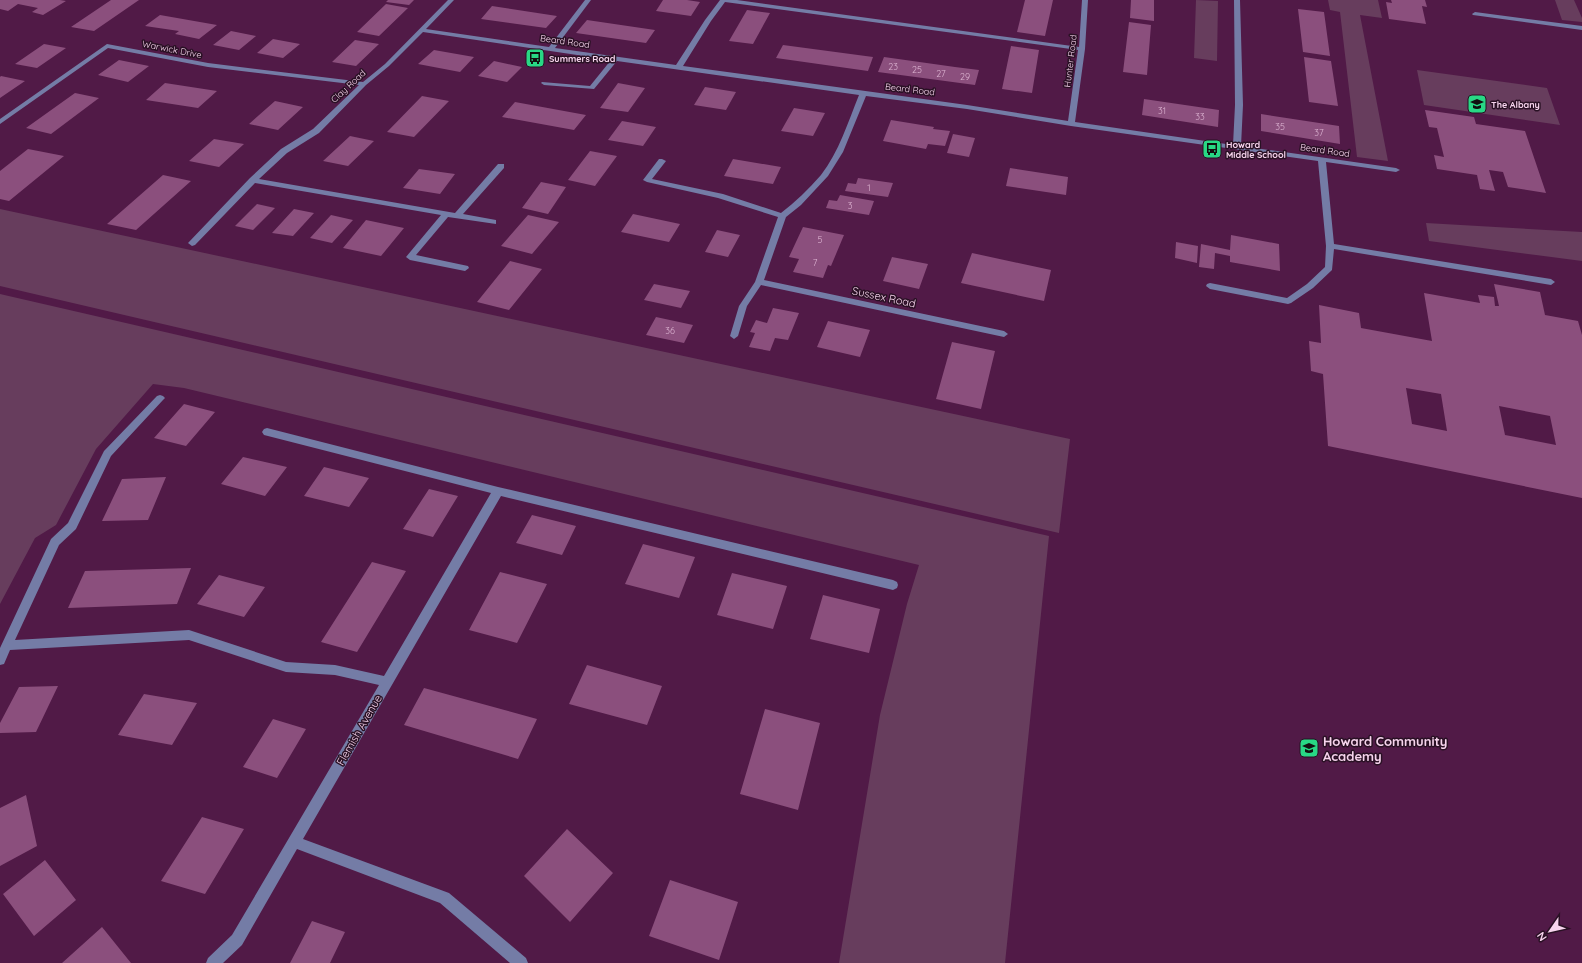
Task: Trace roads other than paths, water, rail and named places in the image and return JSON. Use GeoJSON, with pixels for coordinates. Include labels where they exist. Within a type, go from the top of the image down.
{"type":"FeatureCollection","features":[{"type":"Feature","properties":{"kind":"street","name":"Clay Road"},"geometry":{"type":"LineString","coordinates":[[192,243],[284,150],[316,131],[364,84],[387,65],[451,0]]}},
{"type":"Feature","properties":{"kind":"street"},"geometry":{"type":"LineString","coordinates":[[551,49],[588,0]]}},
{"type":"Feature","properties":{"kind":"street"},"geometry":{"type":"LineString","coordinates":[[678,68],[708,20],[723,0],[1082,49]]}},
{"type":"Feature","properties":{"kind":"street","name":"Hunter Road"},"geometry":{"type":"LineString","coordinates":[[1071,124],[1082,49],[1085,0]]}},
{"type":"Feature","properties":{"kind":"street"},"geometry":{"type":"LineString","coordinates":[[1237,0],[1239,105],[1237,147]]}},
{"type":"Feature","properties":{"kind":"street"},"geometry":{"type":"LineString","coordinates":[[1475,14],[1582,28]]}},
{"type":"Feature","properties":{"kind":"street","name":"Beard Road"},"geometry":{"type":"LineString","coordinates":[[421,30],[678,68],[967,107],[1071,124],[1396,170]]}},
{"type":"Feature","properties":{"kind":"street","name":"Warwick Drive"},"geometry":{"type":"LineString","coordinates":[[0,122],[107,46],[208,65],[364,84]]}},
{"type":"Feature","properties":{"kind":"street"},"geometry":{"type":"LineString","coordinates":[[544,82],[592,88],[616,58]]}},
{"type":"Feature","properties":{"kind":"street"},"geometry":{"type":"LineString","coordinates":[[734,336],[743,306],[759,282],[782,216],[798,203],[824,176],[839,152],[863,94]]}},
{"type":"Feature","properties":{"kind":"street"},"geometry":{"type":"LineString","coordinates":[[1210,286],[1288,301],[1298,296],[1319,280],[1329,268],[1330,246],[1322,159]]}},
{"type":"Feature","properties":{"kind":"street"},"geometry":{"type":"LineString","coordinates":[[662,161],[647,180],[720,196],[782,216]]}},
{"type":"Feature","properties":{"kind":"street"},"geometry":{"type":"LineString","coordinates":[[457,216],[501,166]]}},
{"type":"Feature","properties":{"kind":"street"},"geometry":{"type":"LineString","coordinates":[[253,180],[493,222]]}},
{"type":"Feature","properties":{"kind":"street"},"geometry":{"type":"LineString","coordinates":[[446,214],[410,257],[465,268]]}},
{"type":"Feature","properties":{"kind":"street"},"geometry":{"type":"LineString","coordinates":[[1330,246],[1551,282]]}},
{"type":"Feature","properties":{"kind":"street","name":"Sussex Road"},"geometry":{"type":"LineString","coordinates":[[759,282],[1004,334]]}},
{"type":"Feature","properties":{"kind":"street"},"geometry":{"type":"LineString","coordinates":[[0,660],[55,542],[72,526],[107,454],[160,398]]}},
{"type":"Feature","properties":{"kind":"street"},"geometry":{"type":"LineString","coordinates":[[267,432],[498,491],[893,584]]}},
{"type":"Feature","properties":{"kind":"street","name":"Flemish Avenue"},"geometry":{"type":"LineString","coordinates":[[213,963],[236,940],[498,491]]}},
{"type":"Feature","properties":{"kind":"street"},"geometry":{"type":"LineString","coordinates":[[8,645],[189,635],[286,666],[335,670],[387,682]]}},
{"type":"Feature","properties":{"kind":"street"},"geometry":{"type":"LineString","coordinates":[[294,842],[444,898],[522,963]]}},
{"type":"Feature","properties":{"kind":"place","name":"Summers Road"},"geometry":{"type":"Point","coordinates":[535,58]}},
{"type":"Feature","properties":{"kind":"place","name":"The Albany"},"geometry":{"type":"Point","coordinates":[1477,104]}},
{"type":"Feature","properties":{"kind":"place","name":"Howard Middle School"},"geometry":{"type":"Point","coordinates":[1212,149]}},
{"type":"Feature","properties":{"kind":"place","name":"Howard Community Academy"},"geometry":{"type":"Point","coordinates":[1309,748]}}]}
